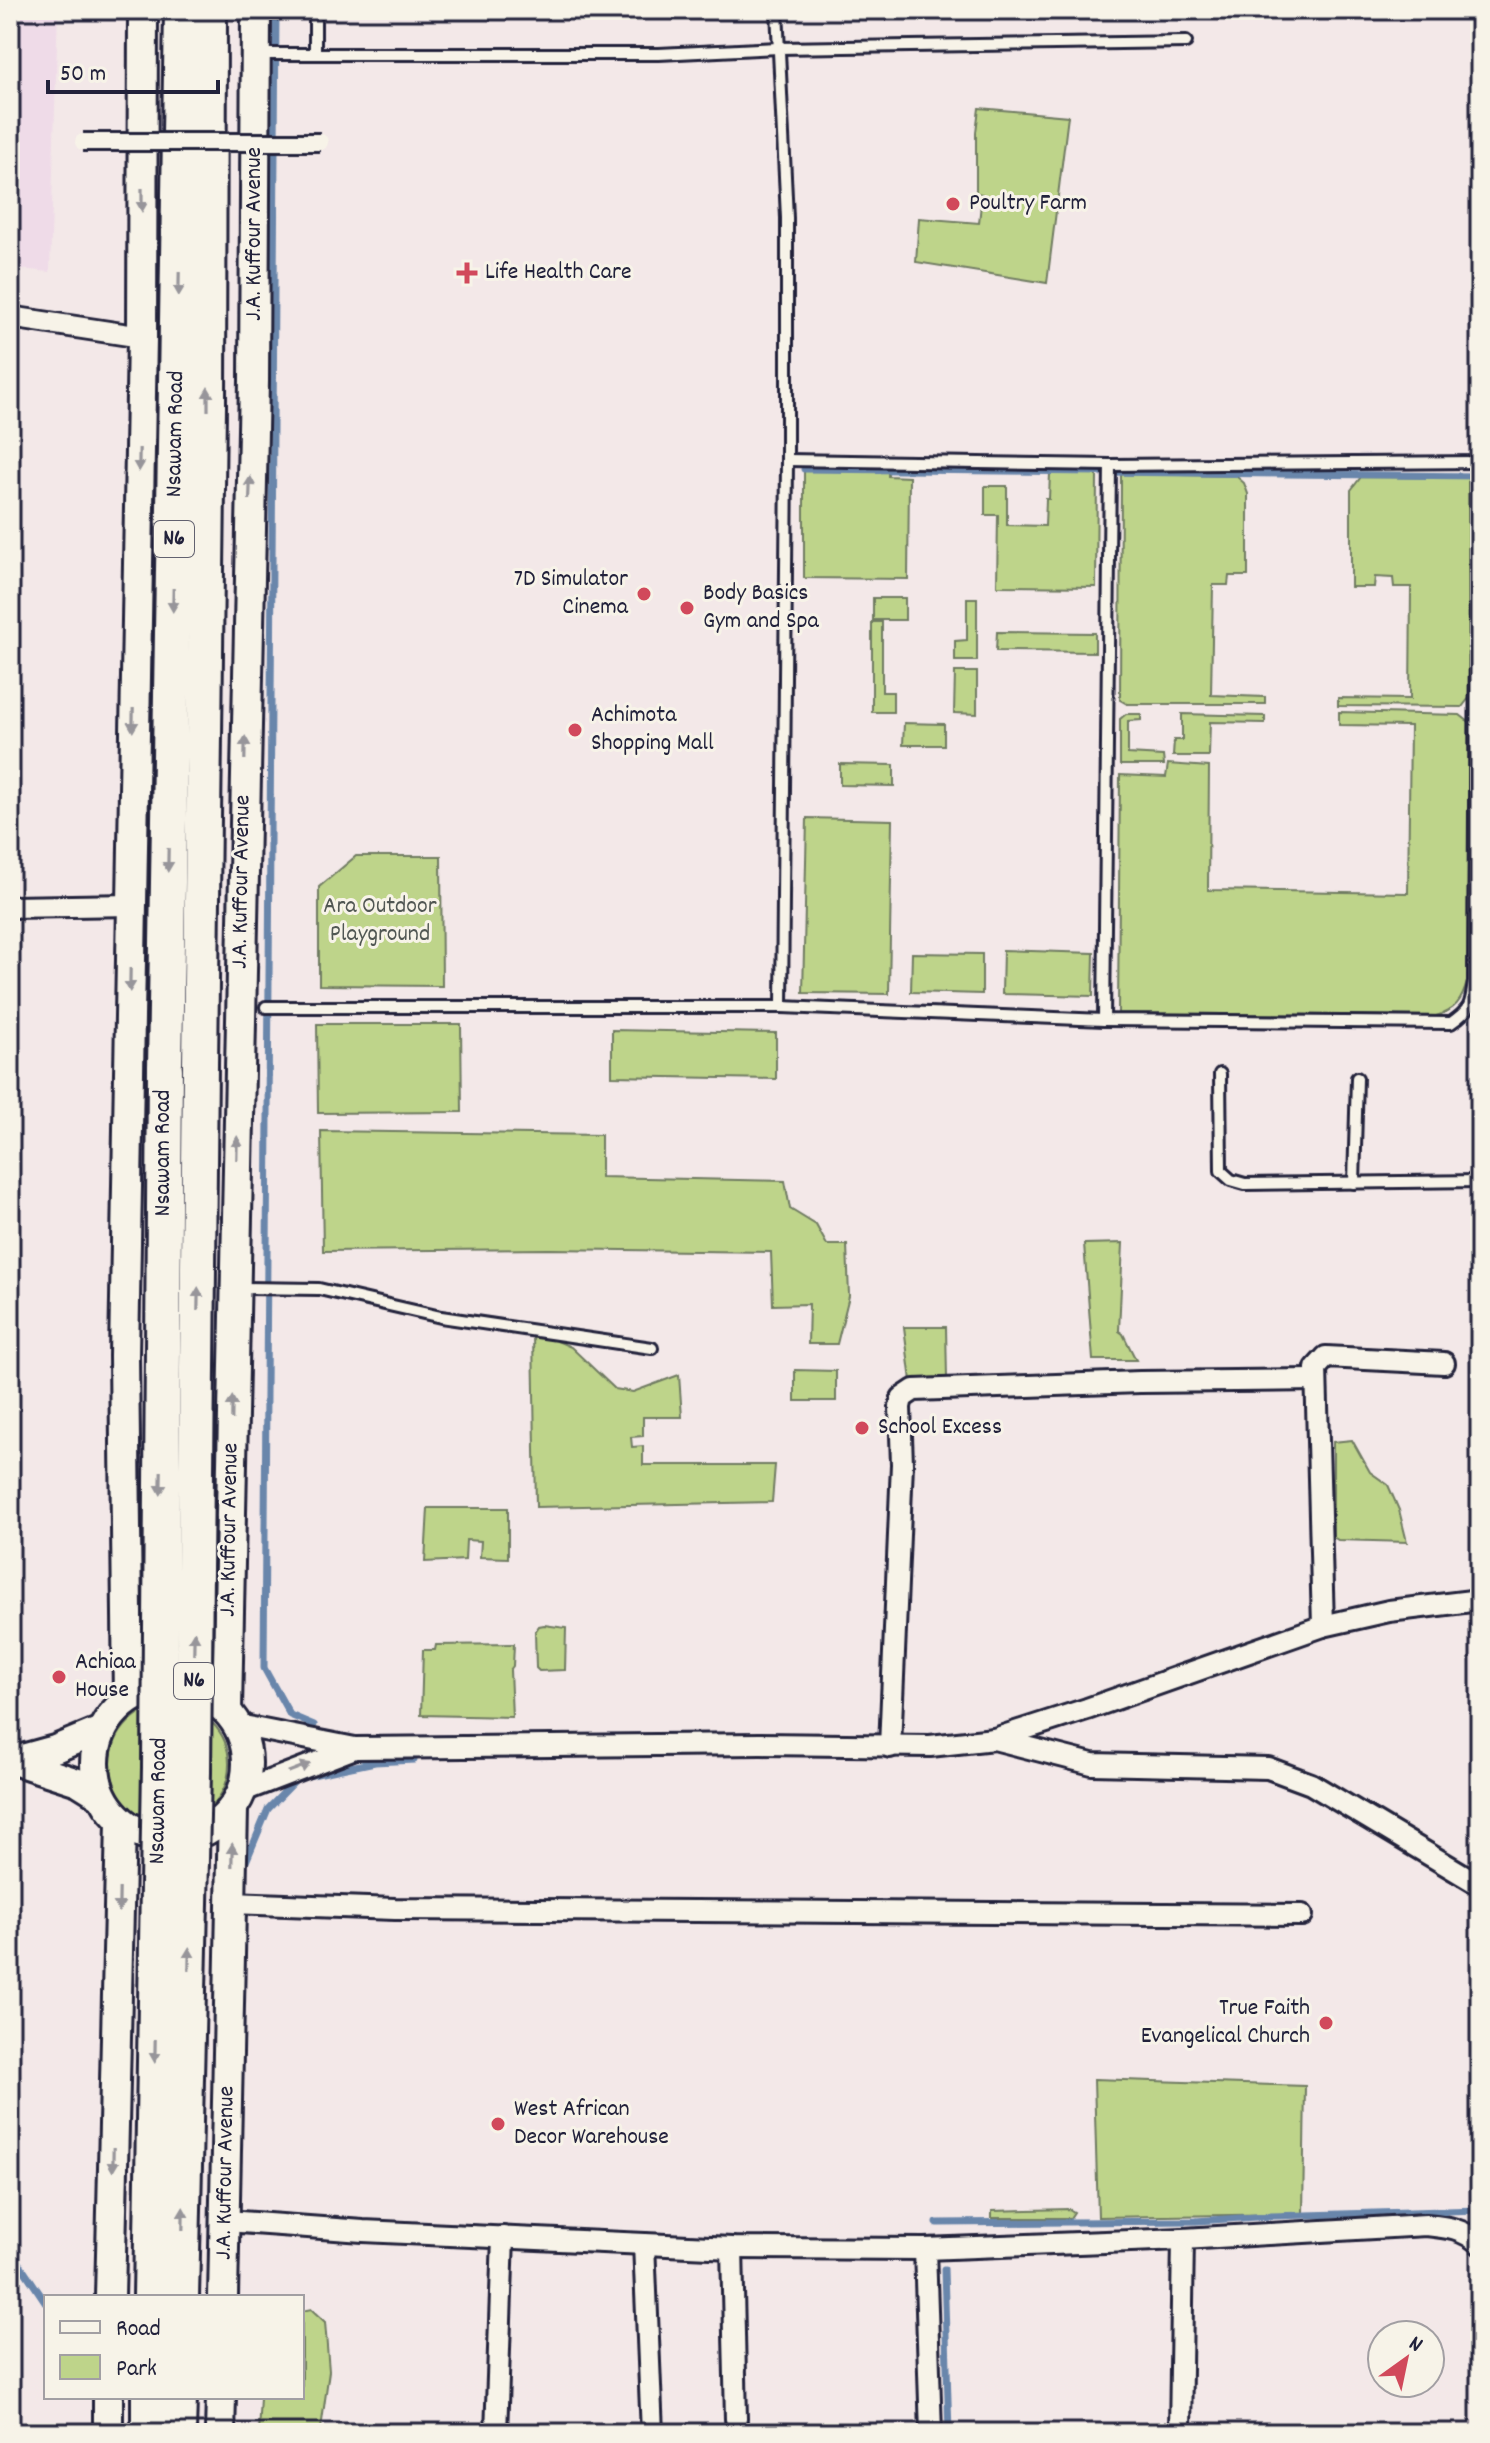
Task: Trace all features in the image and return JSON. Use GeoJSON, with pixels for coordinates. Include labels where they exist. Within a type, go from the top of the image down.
{"type":"FeatureCollection","features":[{"type":"Feature","properties":{"kind":"highway","name":"Nsawam Road"},"geometry":{"type":"LineString","coordinates":[[151,2295],[160,1767],[165,1069],[182,10]]}},
{"type":"Feature","properties":{"kind":"highway","name":"Nsawam Road"},"geometry":{"type":"LineString","coordinates":[[181,2295],[193,1772],[208,406],[209,10]]}},
{"type":"Feature","properties":{"kind":"highway"},"geometry":{"type":"LineString","coordinates":[[149,2399],[149,2433]]}},
{"type":"Feature","properties":{"kind":"highway"},"geometry":{"type":"LineString","coordinates":[[178,2433],[179,2399]]}},
{"type":"Feature","properties":{"kind":"main road"},"geometry":{"type":"LineString","coordinates":[[128,1699],[124,1356],[142,337],[143,10]]}},
{"type":"Feature","properties":{"kind":"main road","name":"J.A. Kuffour Avenue"},"geometry":{"type":"LineString","coordinates":[[232,1718],[234,1288],[254,381],[256,10]]}},
{"type":"Feature","properties":{"kind":"main road"},"geometry":{"type":"LineString","coordinates":[[161,1687],[197,1691],[232,1718],[247,1751],[238,1800],[200,1834],[159,1839],[121,1822],[102,1797],[94,1764],[101,1730],[128,1699],[161,1687]]}},
{"type":"Feature","properties":{"kind":"main road","name":"J.A. Kuffour Avenue"},"geometry":{"type":"LineString","coordinates":[[223,2295],[231,1903],[238,1800]]}},
{"type":"Feature","properties":{"kind":"main road"},"geometry":{"type":"LineString","coordinates":[[110,2295],[121,1822]]}},
{"type":"Feature","properties":{"kind":"main road"},"geometry":{"type":"LineString","coordinates":[[108,2399],[108,2433]]}},
{"type":"Feature","properties":{"kind":"main road"},"geometry":{"type":"LineString","coordinates":[[220,2433],[221,2399]]}},
{"type":"Feature","properties":{"kind":"street"},"geometry":{"type":"LineString","coordinates":[[83,142],[320,142]]}},
{"type":"Feature","properties":{"kind":"street"},"geometry":{"type":"LineString","coordinates":[[10,317],[142,337]]}},
{"type":"Feature","properties":{"kind":"street"},"geometry":{"type":"LineString","coordinates":[[10,907],[132,905]]}},
{"type":"Feature","properties":{"kind":"street"},"geometry":{"type":"LineString","coordinates":[[1323,1626],[1316,1368],[1326,1357],[1444,1363]]}},
{"type":"Feature","properties":{"kind":"street"},"geometry":{"type":"LineString","coordinates":[[890,1747],[902,1464],[900,1407],[905,1395],[914,1390],[1316,1380]]}},
{"type":"Feature","properties":{"kind":"street"},"geometry":{"type":"LineString","coordinates":[[232,1718],[355,1748],[761,1744],[890,1747],[994,1739],[1323,1626],[1389,1611],[1480,1600]]}},
{"type":"Feature","properties":{"kind":"street"},"geometry":{"type":"LineString","coordinates":[[12,1760],[55,1749],[101,1730]]}},
{"type":"Feature","properties":{"kind":"street"},"geometry":{"type":"LineString","coordinates":[[994,1739],[1092,1764],[1268,1768],[1284,1772],[1311,1784],[1480,1885]]}},
{"type":"Feature","properties":{"kind":"street"},"geometry":{"type":"LineString","coordinates":[[238,1800],[355,1748]]}},
{"type":"Feature","properties":{"kind":"street"},"geometry":{"type":"LineString","coordinates":[[12,1760],[78,1782],[102,1797]]}},
{"type":"Feature","properties":{"kind":"street"},"geometry":{"type":"LineString","coordinates":[[231,1903],[395,1909],[1302,1915]]}},
{"type":"Feature","properties":{"kind":"street"},"geometry":{"type":"LineString","coordinates":[[226,2221],[363,2231],[732,2248],[925,2249],[1426,2225],[1452,2227],[1470,2235],[1480,2244]]}},
{"type":"Feature","properties":{"kind":"street"},"geometry":{"type":"LineString","coordinates":[[496,2433],[503,2237]]}},
{"type":"Feature","properties":{"kind":"street"},"geometry":{"type":"LineString","coordinates":[[1180,2433],[1183,2239]]}},
{"type":"Feature","properties":{"kind":"street"},"geometry":{"type":"LineString","coordinates":[[644,2244],[652,2433]]}},
{"type":"Feature","properties":{"kind":"street"},"geometry":{"type":"LineString","coordinates":[[732,2248],[736,2419]]}},
{"type":"Feature","properties":{"kind":"street"},"geometry":{"type":"LineString","coordinates":[[925,2249],[931,2433]]}},
{"type":"Feature","properties":{"kind":"lane"},"geometry":{"type":"LineString","coordinates":[[315,10],[315,52]]}},
{"type":"Feature","properties":{"kind":"lane"},"geometry":{"type":"LineString","coordinates":[[777,10],[787,218],[782,1007]]}},
{"type":"Feature","properties":{"kind":"lane"},"geometry":{"type":"LineString","coordinates":[[257,54],[659,54],[778,48],[1186,42]]}},
{"type":"Feature","properties":{"kind":"lane"},"geometry":{"type":"LineString","coordinates":[[266,1007],[782,1007],[1104,1020],[1451,1023],[1467,1012],[1472,1002],[1474,982],[1478,462],[1110,465],[787,460]]}},
{"type":"Feature","properties":{"kind":"lane"},"geometry":{"type":"LineString","coordinates":[[1104,1020],[1110,465]]}},
{"type":"Feature","properties":{"kind":"lane"},"geometry":{"type":"LineString","coordinates":[[1467,1012],[1480,1018]]}},
{"type":"Feature","properties":{"kind":"lane"},"geometry":{"type":"LineString","coordinates":[[1220,1074],[1221,1171],[1231,1180],[1245,1184],[1480,1181]]}},
{"type":"Feature","properties":{"kind":"lane"},"geometry":{"type":"LineString","coordinates":[[1354,1183],[1357,1078]]}},
{"type":"Feature","properties":{"kind":"lane"},"geometry":{"type":"LineString","coordinates":[[234,1288],[319,1289],[441,1317],[652,1348]]}},
{"type":"Feature","properties":{"kind":"shaded area"},"geometry":{"type":"Polygon","coordinates":[[[10,10],[58,10],[50,272],[10,268],[10,10]]]}},
{"type":"Feature","properties":{"kind":"green space"},"geometry":{"type":"Polygon","coordinates":[[[979,108],[1068,116],[1047,283],[916,262],[919,218],[979,223],[982,194],[976,193],[976,132],[979,108]]]}},
{"type":"Feature","properties":{"kind":"green space"},"geometry":{"type":"Polygon","coordinates":[[[804,470],[888,471],[888,476],[909,477],[908,579],[804,578],[804,470]]]}},
{"type":"Feature","properties":{"kind":"green space"},"geometry":{"type":"Polygon","coordinates":[[[1050,473],[1097,474],[1096,587],[997,586],[998,515],[985,515],[985,486],[1007,486],[1007,525],[1045,526],[1050,473]]]}},
{"type":"Feature","properties":{"kind":"green space"},"geometry":{"type":"Polygon","coordinates":[[[1121,474],[1236,476],[1244,483],[1248,494],[1248,576],[1229,576],[1228,585],[1213,585],[1211,695],[1265,697],[1265,704],[1127,704],[1120,700],[1121,474]]]}},
{"type":"Feature","properties":{"kind":"green space"},"geometry":{"type":"Polygon","coordinates":[[[1361,477],[1468,478],[1469,698],[1462,707],[1338,706],[1338,698],[1410,699],[1411,587],[1394,587],[1393,578],[1375,577],[1374,587],[1351,587],[1351,490],[1361,477]]]}},
{"type":"Feature","properties":{"kind":"green space"},"geometry":{"type":"Polygon","coordinates":[[[873,598],[905,598],[905,620],[873,620],[873,598]]]}},
{"type":"Feature","properties":{"kind":"green space"},"geometry":{"type":"Polygon","coordinates":[[[967,598],[977,598],[977,661],[955,661],[955,641],[967,640],[967,598]]]}},
{"type":"Feature","properties":{"kind":"green space"},"geometry":{"type":"Polygon","coordinates":[[[872,622],[882,622],[882,692],[893,692],[893,712],[872,712],[872,622]]]}},
{"type":"Feature","properties":{"kind":"green space"},"geometry":{"type":"Polygon","coordinates":[[[997,632],[1095,633],[1095,652],[996,651],[997,632]]]}},
{"type":"Feature","properties":{"kind":"green space"},"geometry":{"type":"Polygon","coordinates":[[[955,672],[977,672],[977,714],[954,713],[955,672]]]}},
{"type":"Feature","properties":{"kind":"green space"},"geometry":{"type":"Polygon","coordinates":[[[1339,712],[1460,715],[1469,722],[1467,982],[1460,1000],[1453,1008],[1436,1016],[1118,1013],[1120,775],[1166,777],[1168,764],[1209,767],[1208,890],[1408,893],[1410,726],[1339,725],[1339,712]]]}},
{"type":"Feature","properties":{"kind":"green space"},"geometry":{"type":"Polygon","coordinates":[[[1126,714],[1141,714],[1141,720],[1128,721],[1128,754],[1163,756],[1164,765],[1120,765],[1120,719],[1126,714]]]}},
{"type":"Feature","properties":{"kind":"green space"},"geometry":{"type":"Polygon","coordinates":[[[1182,714],[1265,716],[1265,723],[1210,722],[1209,756],[1173,756],[1174,740],[1182,740],[1182,714]]]}},
{"type":"Feature","properties":{"kind":"green space"},"geometry":{"type":"Polygon","coordinates":[[[904,723],[944,724],[944,745],[903,745],[904,723]]]}},
{"type":"Feature","properties":{"kind":"green space"},"geometry":{"type":"Polygon","coordinates":[[[840,764],[894,765],[894,786],[840,785],[840,764]]]}},
{"type":"Feature","properties":{"kind":"green space"},"geometry":{"type":"Polygon","coordinates":[[[807,818],[892,820],[889,994],[803,993],[807,818]]]}},
{"type":"Feature","properties":{"kind":"green space","name":"Ara Outdoor Playground"},"geometry":{"type":"Polygon","coordinates":[[[356,856],[441,856],[442,986],[319,985],[319,887],[356,856]]]}},
{"type":"Feature","properties":{"kind":"green space"},"geometry":{"type":"Polygon","coordinates":[[[1003,950],[1094,953],[1093,996],[1002,994],[1003,950]]]}},
{"type":"Feature","properties":{"kind":"green space"},"geometry":{"type":"Polygon","coordinates":[[[912,953],[982,954],[982,994],[911,992],[912,953]]]}},
{"type":"Feature","properties":{"kind":"green space"},"geometry":{"type":"Polygon","coordinates":[[[317,1024],[461,1024],[462,1112],[318,1113],[317,1024]]]}},
{"type":"Feature","properties":{"kind":"green space"},"geometry":{"type":"Polygon","coordinates":[[[612,1030],[776,1033],[776,1079],[612,1076],[612,1030]]]}},
{"type":"Feature","properties":{"kind":"green space"},"geometry":{"type":"Polygon","coordinates":[[[321,1131],[601,1135],[601,1177],[785,1181],[790,1209],[816,1225],[827,1245],[847,1245],[849,1296],[837,1344],[808,1344],[809,1304],[773,1305],[771,1252],[549,1249],[323,1251],[321,1131]]]}},
{"type":"Feature","properties":{"kind":"green space"},"geometry":{"type":"Polygon","coordinates":[[[1123,1243],[1119,1331],[1136,1360],[1093,1360],[1084,1244],[1123,1243]]]}},
{"type":"Feature","properties":{"kind":"green space"},"geometry":{"type":"Polygon","coordinates":[[[904,1327],[946,1327],[947,1379],[911,1381],[904,1327]]]}},
{"type":"Feature","properties":{"kind":"green space"},"geometry":{"type":"Polygon","coordinates":[[[533,1334],[571,1347],[615,1389],[633,1392],[679,1375],[682,1417],[643,1417],[643,1436],[631,1437],[632,1447],[643,1446],[643,1465],[775,1465],[772,1502],[536,1507],[533,1334]]]}},
{"type":"Feature","properties":{"kind":"green space"},"geometry":{"type":"Polygon","coordinates":[[[795,1370],[836,1371],[836,1401],[795,1401],[795,1370]]]}},
{"type":"Feature","properties":{"kind":"green space"},"geometry":{"type":"Polygon","coordinates":[[[1352,1440],[1370,1472],[1388,1485],[1399,1510],[1407,1542],[1338,1540],[1333,1537],[1333,1442],[1352,1440]]]}},
{"type":"Feature","properties":{"kind":"green space"},"geometry":{"type":"Polygon","coordinates":[[[428,1508],[508,1508],[508,1558],[480,1557],[481,1541],[466,1540],[465,1560],[425,1562],[428,1508]]]}},
{"type":"Feature","properties":{"kind":"green space"},"geometry":{"type":"Polygon","coordinates":[[[544,1625],[566,1628],[565,1670],[539,1671],[536,1668],[535,1632],[544,1625]]]}},
{"type":"Feature","properties":{"kind":"green space"},"geometry":{"type":"Polygon","coordinates":[[[514,1644],[510,1670],[512,1717],[421,1715],[423,1650],[435,1650],[436,1645],[514,1644]]]}},
{"type":"Feature","properties":{"kind":"green space"},"geometry":{"type":"Polygon","coordinates":[[[170,1705],[193,1709],[212,1722],[225,1741],[229,1764],[225,1787],[212,1806],[193,1819],[170,1823],[147,1819],[128,1806],[115,1787],[111,1764],[115,1741],[128,1722],[147,1709],[170,1705]]]}},
{"type":"Feature","properties":{"kind":"green space"},"geometry":{"type":"Polygon","coordinates":[[[1094,2079],[1305,2086],[1303,2214],[1098,2217],[1094,2079]]]}},
{"type":"Feature","properties":{"kind":"green space"},"geometry":{"type":"Polygon","coordinates":[[[1069,2209],[1074,2212],[1070,2218],[992,2218],[992,2211],[1069,2209]]]}},
{"type":"Feature","properties":{"kind":"green space"},"geometry":{"type":"Polygon","coordinates":[[[311,2309],[325,2322],[329,2371],[321,2429],[319,2433],[258,2433],[260,2399],[304,2399],[304,2311],[311,2309]]]}},
{"type":"Feature","properties":{"kind":"waterway"},"geometry":{"type":"LineString","coordinates":[[276,10],[264,1668],[290,1715],[314,1725]]}},
{"type":"Feature","properties":{"kind":"waterway"},"geometry":{"type":"LineString","coordinates":[[804,469],[1480,476]]}},
{"type":"Feature","properties":{"kind":"waterway"},"geometry":{"type":"LineString","coordinates":[[243,1869],[268,1809],[298,1778],[375,1762],[414,1760]]}},
{"type":"Feature","properties":{"kind":"waterway"},"geometry":{"type":"LineString","coordinates":[[937,2223],[1196,2221],[1480,2210]]}},
{"type":"Feature","properties":{"kind":"waterway"},"geometry":{"type":"LineString","coordinates":[[10,2249],[44,2300]]}},
{"type":"Feature","properties":{"kind":"waterway"},"geometry":{"type":"LineString","coordinates":[[944,2269],[949,2433]]}},
{"type":"Feature","properties":{"kind":"place","name":"Poultry Farm"},"geometry":{"type":"Point","coordinates":[953,204]}},
{"type":"Feature","properties":{"kind":"place","name":"Life Health Care"},"geometry":{"type":"Point","coordinates":[467,273]}},
{"type":"Feature","properties":{"kind":"place","name":"7D Simulator Cinema"},"geometry":{"type":"Point","coordinates":[644,594]}},
{"type":"Feature","properties":{"kind":"place","name":"Body Basics Gym and Spa"},"geometry":{"type":"Point","coordinates":[687,608]}},
{"type":"Feature","properties":{"kind":"place","name":"Achimota Shopping Mall"},"geometry":{"type":"Point","coordinates":[575,730]}},
{"type":"Feature","properties":{"kind":"place","name":"School Excess"},"geometry":{"type":"Point","coordinates":[862,1428]}},
{"type":"Feature","properties":{"kind":"place","name":"Achiaa House"},"geometry":{"type":"Point","coordinates":[59,1677]}},
{"type":"Feature","properties":{"kind":"place","name":"True Faith Evangelical Church"},"geometry":{"type":"Point","coordinates":[1326,2023]}},
{"type":"Feature","properties":{"kind":"place","name":"West African Decor Warehouse"},"geometry":{"type":"Point","coordinates":[498,2124]}}]}
